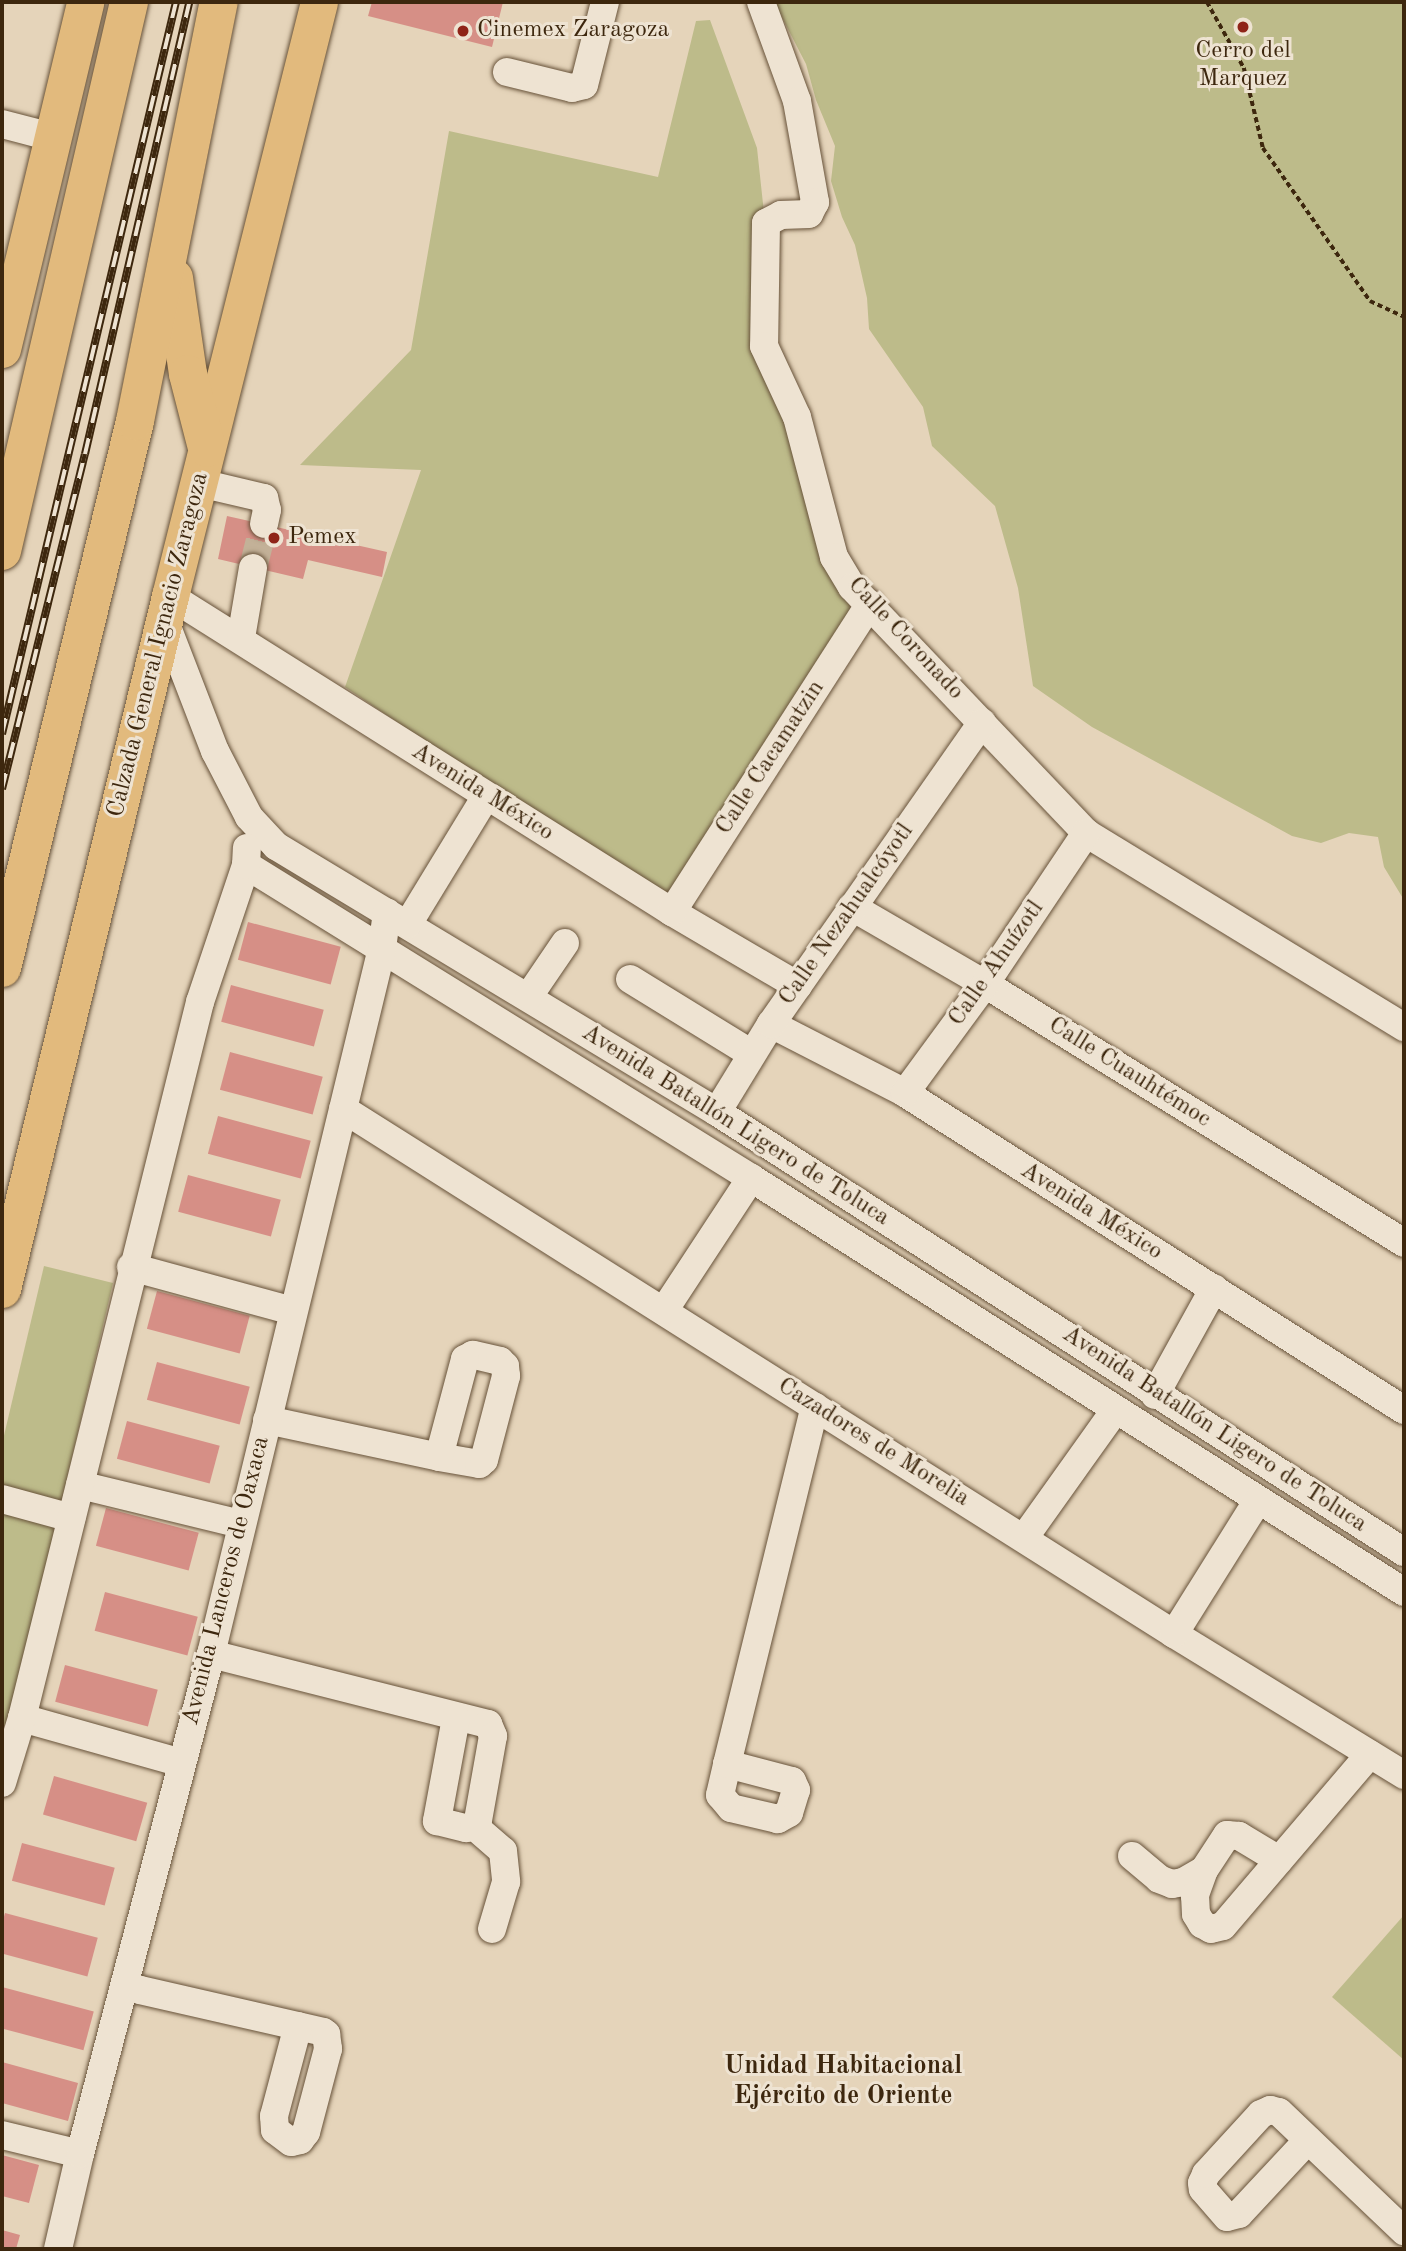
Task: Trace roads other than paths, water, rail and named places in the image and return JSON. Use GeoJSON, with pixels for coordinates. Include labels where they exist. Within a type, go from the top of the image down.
{"type":"FeatureCollection","features":[{"type":"Feature","properties":{"kind":"highway"},"geometry":{"type":"LineString","coordinates":[[2,551],[129,2]]}},
{"type":"Feature","properties":{"kind":"highway"},"geometry":{"type":"LineString","coordinates":[[2,968],[135,421],[173,220],[219,2]]}},
{"type":"Feature","properties":{"kind":"highway"},"geometry":{"type":"LineString","coordinates":[[173,220],[172,259],[181,337],[203,465]]}},
{"type":"Feature","properties":{"kind":"main road"},"geometry":{"type":"LineString","coordinates":[[2,349],[85,2]]}},
{"type":"Feature","properties":{"kind":"main road","name":"Calzada General Ignacio Zaragoza"},"geometry":{"type":"LineString","coordinates":[[2,1289],[167,607],[319,2]]}},
{"type":"Feature","properties":{"kind":"street"},"geometry":{"type":"LineString","coordinates":[[507,72],[572,88],[584,85],[605,2]]}},
{"type":"Feature","properties":{"kind":"street","name":"Calle Coronado"},"geometry":{"type":"LineString","coordinates":[[761,2],[797,101],[815,202],[809,214],[781,215],[766,223],[764,346],[797,417],[834,557],[852,587],[1086,833],[1404,1027]]}},
{"type":"Feature","properties":{"kind":"street"},"geometry":{"type":"LineString","coordinates":[[2,124],[52,137]]}},
{"type":"Feature","properties":{"kind":"street"},"geometry":{"type":"LineString","coordinates":[[203,465],[264,498],[268,510],[264,524]]}},
{"type":"Feature","properties":{"kind":"street"},"geometry":{"type":"LineString","coordinates":[[242,638],[253,568]]}},
{"type":"Feature","properties":{"kind":"street","name":"Calle Cacamatzin"},"geometry":{"type":"LineString","coordinates":[[672,912],[870,604]]}},
{"type":"Feature","properties":{"kind":"street","name":"Avenida México"},"geometry":{"type":"LineString","coordinates":[[167,607],[242,638],[486,796],[672,912],[798,986]]}},
{"type":"Feature","properties":{"kind":"street","name":"Avenida Batallón Ligero de Toluca"},"geometry":{"type":"LineString","coordinates":[[167,607],[215,751],[249,817],[276,846],[529,996],[717,1112],[1404,1552]]}},
{"type":"Feature","properties":{"kind":"street","name":"Calle Nezahualcóyotl"},"geometry":{"type":"LineString","coordinates":[[717,1112],[771,1024],[982,723]]}},
{"type":"Feature","properties":{"kind":"street"},"geometry":{"type":"LineString","coordinates":[[398,918],[486,796]]}},
{"type":"Feature","properties":{"kind":"street"},"geometry":{"type":"LineString","coordinates":[[2,1783],[22,1718],[131,1267],[200,1002],[246,865],[249,817]]}},
{"type":"Feature","properties":{"kind":"street","name":"Calle Ahuízotl"},"geometry":{"type":"LineString","coordinates":[[905,1093],[985,984],[1086,833]]}},
{"type":"Feature","properties":{"kind":"street","name":"Avenida Batallón Ligero de Toluca"},"geometry":{"type":"LineString","coordinates":[[246,865],[751,1178],[1404,1592]]}},
{"type":"Feature","properties":{"kind":"street","name":"Calle Cuauhtémoc"},"geometry":{"type":"LineString","coordinates":[[852,907],[985,984],[1404,1243]]}},
{"type":"Feature","properties":{"kind":"street","name":"Avenida Lanceros de Oaxaca"},"geometry":{"type":"LineString","coordinates":[[58,2249],[80,2154],[211,1654],[382,947],[398,918]]}},
{"type":"Feature","properties":{"kind":"street"},"geometry":{"type":"LineString","coordinates":[[529,996],[565,943]]}},
{"type":"Feature","properties":{"kind":"street"},"geometry":{"type":"LineString","coordinates":[[630,979],[752,1054]]}},
{"type":"Feature","properties":{"kind":"street","name":"Avenida México"},"geometry":{"type":"LineString","coordinates":[[771,1024],[905,1093],[1404,1410]]}},
{"type":"Feature","properties":{"kind":"street","name":"Cazadores de Morelia"},"geometry":{"type":"LineString","coordinates":[[343,1109],[665,1309],[1174,1634],[1404,1775]]}},
{"type":"Feature","properties":{"kind":"street"},"geometry":{"type":"LineString","coordinates":[[665,1309],[751,1178]]}},
{"type":"Feature","properties":{"kind":"street"},"geometry":{"type":"LineString","coordinates":[[131,1267],[293,1311]]}},
{"type":"Feature","properties":{"kind":"street"},"geometry":{"type":"LineString","coordinates":[[1156,1395],[1214,1288]]}},
{"type":"Feature","properties":{"kind":"street"},"geometry":{"type":"LineString","coordinates":[[727,1764],[815,1407]]}},
{"type":"Feature","properties":{"kind":"street"},"geometry":{"type":"LineString","coordinates":[[1024,1538],[1116,1409]]}},
{"type":"Feature","properties":{"kind":"street"},"geometry":{"type":"LineString","coordinates":[[268,1420],[439,1457]]}},
{"type":"Feature","properties":{"kind":"street"},"geometry":{"type":"LineString","coordinates":[[80,1485],[241,1524]]}},
{"type":"Feature","properties":{"kind":"street"},"geometry":{"type":"LineString","coordinates":[[2,1499],[71,1518]]}},
{"type":"Feature","properties":{"kind":"street"},"geometry":{"type":"LineString","coordinates":[[1174,1634],[1258,1500]]}},
{"type":"Feature","properties":{"kind":"street"},"geometry":{"type":"LineString","coordinates":[[211,1654],[456,1718],[485,1723],[492,1731],[478,1820],[474,1826],[466,1828],[438,1821],[456,1718]]}},
{"type":"Feature","properties":{"kind":"street"},"geometry":{"type":"LineString","coordinates":[[22,1718],[182,1763]]}},
{"type":"Feature","properties":{"kind":"street"},"geometry":{"type":"LineString","coordinates":[[1279,1860],[1233,1834],[1222,1840],[1204,1870],[1195,1895],[1196,1914],[1202,1924],[1211,1929],[1223,1926],[1370,1754]]}},
{"type":"Feature","properties":{"kind":"street"},"geometry":{"type":"LineString","coordinates":[[474,1826],[503,1851],[506,1866],[506,1882],[492,1929]]}},
{"type":"Feature","properties":{"kind":"street"},"geometry":{"type":"LineString","coordinates":[[1132,1856],[1159,1879],[1172,1884],[1184,1882],[1204,1870]]}},
{"type":"Feature","properties":{"kind":"street"},"geometry":{"type":"LineString","coordinates":[[125,1985],[298,2026]]}},
{"type":"Feature","properties":{"kind":"street"},"geometry":{"type":"LineString","coordinates":[[2,2136],[80,2154]]}},
{"type":"Feature","properties":{"kind":"street"},"geometry":{"type":"LineString","coordinates":[[1308,2140],[1404,2231]]}},
{"type":"Feature","properties":{"kind":"tunnel"},"geometry":{"type":"LineString","coordinates":[[253,568],[264,524]]}},
{"type":"Feature","properties":{"kind":"railway"},"geometry":{"type":"LineString","coordinates":[[2,734],[176,2]]}},
{"type":"Feature","properties":{"kind":"railway"},"geometry":{"type":"LineString","coordinates":[[2,789],[85,454],[189,2]]}},
{"type":"Feature","properties":{"kind":"place","name":"Cerro del Marquez"},"geometry":{"type":"Point","coordinates":[1243,27]}},
{"type":"Feature","properties":{"kind":"place","name":"Cinemex Zaragoza"},"geometry":{"type":"Point","coordinates":[463,31]}},
{"type":"Feature","properties":{"kind":"place","name":"Pemex"},"geometry":{"type":"Point","coordinates":[274,538]}},
{"type":"Feature","properties":{"kind":"district","name":"Unidad Habitacional Ejército de Oriente"},"geometry":{"type":"Point","coordinates":[843,2082]}}]}
